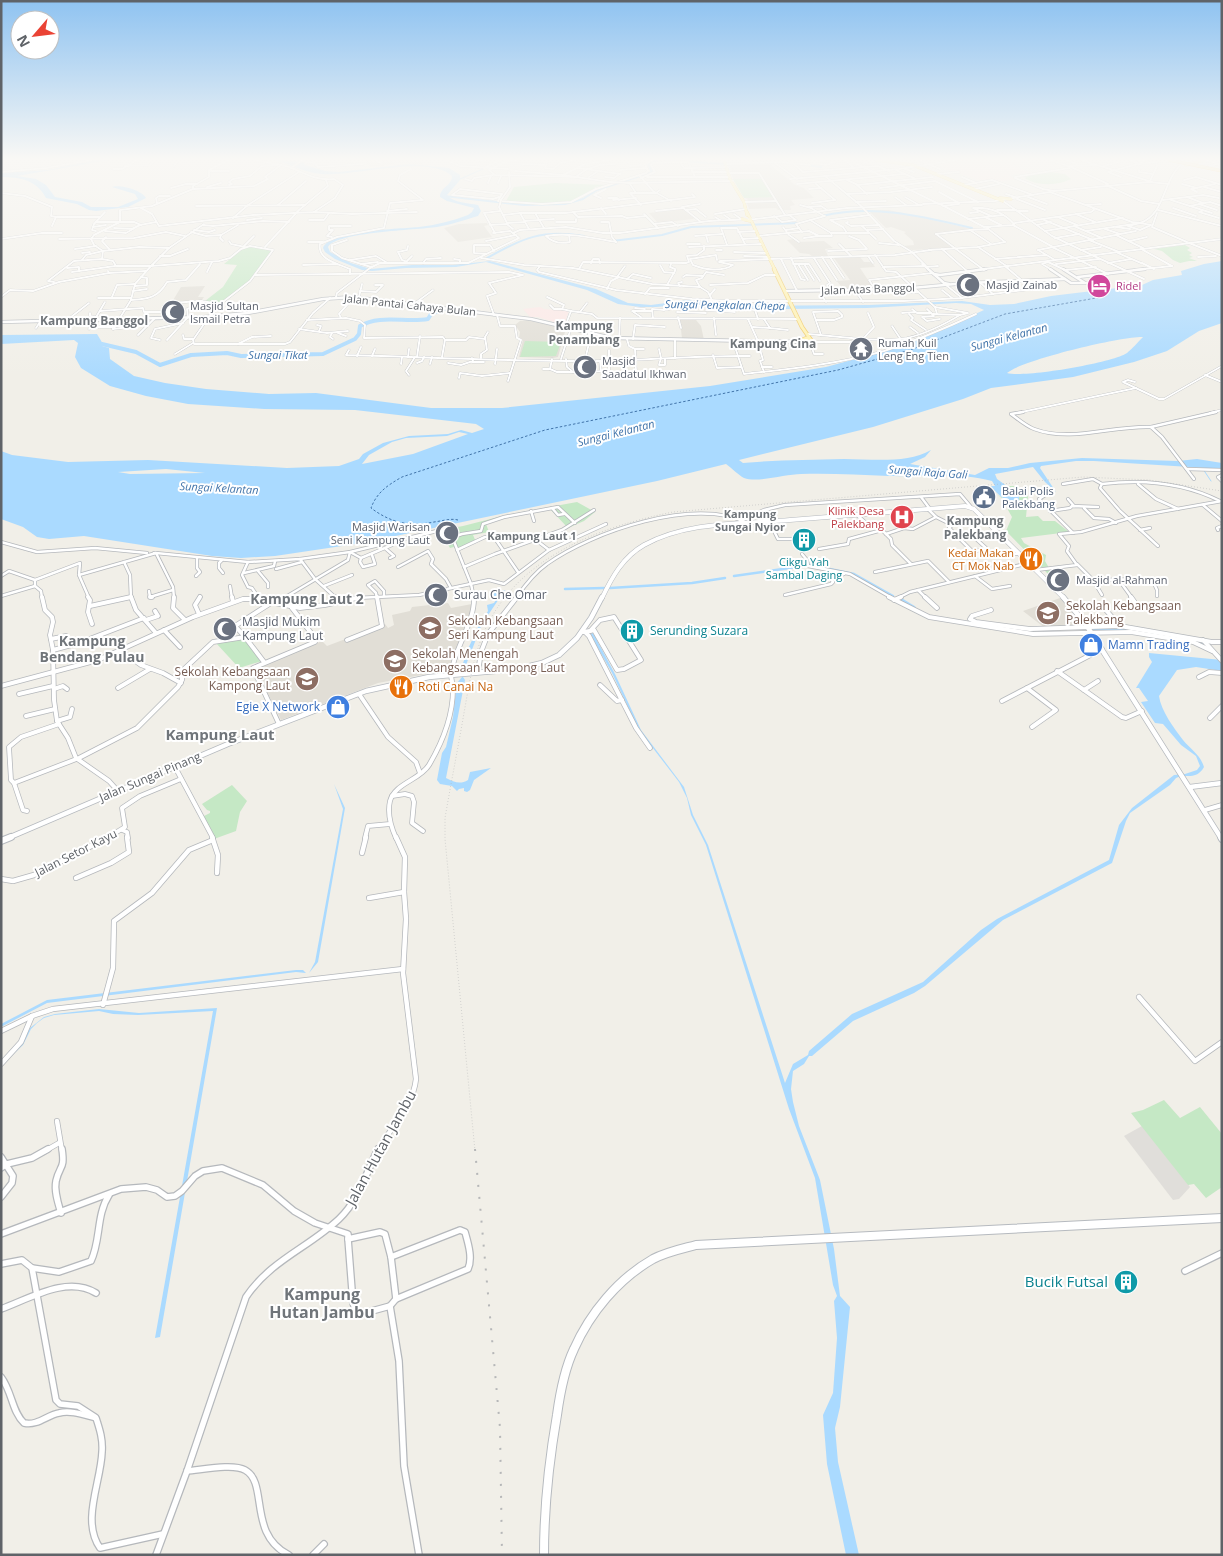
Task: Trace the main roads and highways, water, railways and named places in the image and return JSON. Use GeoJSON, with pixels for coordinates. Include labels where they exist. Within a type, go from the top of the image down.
{"type":"FeatureCollection","features":[{"type":"Feature","properties":{"kind":"main road"},"geometry":{"type":"LineString","coordinates":[[757,233],[807,334],[806,340]]}},
{"type":"Feature","properties":{"kind":"main road"},"geometry":{"type":"LineString","coordinates":[[887,233],[947,284]]}},
{"type":"Feature","properties":{"kind":"main road"},"geometry":{"type":"LineString","coordinates":[[802,258],[912,253],[978,247],[1005,242],[993,233]]}},
{"type":"Feature","properties":{"kind":"main road"},"geometry":{"type":"LineString","coordinates":[[1028,233],[1052,247]]}},
{"type":"Feature","properties":{"kind":"main road"},"geometry":{"type":"LineString","coordinates":[[1047,233],[1094,256]]}},
{"type":"Feature","properties":{"kind":"main road"},"geometry":{"type":"LineString","coordinates":[[1043,262],[1044,266],[1074,284],[1086,283],[1038,250],[1130,233]]}},
{"type":"Feature","properties":{"kind":"main road"},"geometry":{"type":"LineString","coordinates":[[1163,233],[1189,243]]}},
{"type":"Feature","properties":{"kind":"main road"},"geometry":{"type":"LineString","coordinates":[[939,276],[1054,262],[1072,257],[1078,258],[1148,250],[1222,239]]}},
{"type":"Feature","properties":{"kind":"main road"},"geometry":{"type":"LineString","coordinates":[[978,247],[1007,267]]}},
{"type":"Feature","properties":{"kind":"main road"},"geometry":{"type":"LineString","coordinates":[[1077,278],[1172,266],[1148,250]]}},
{"type":"Feature","properties":{"kind":"main road"},"geometry":{"type":"LineString","coordinates":[[763,260],[852,256]]}},
{"type":"Feature","properties":{"kind":"main road","name":"Jalan Atas Banggol"},"geometry":{"type":"LineString","coordinates":[[785,291],[895,289],[981,282],[1065,279]]}},
{"type":"Feature","properties":{"kind":"main road","name":"Jalan Pantai Cahaya Bulan"},"geometry":{"type":"LineString","coordinates":[[1,322],[93,322],[243,314],[336,297],[359,297],[534,320],[589,333],[627,339],[806,340]]}},
{"type":"Feature","properties":{"kind":"main road"},"geometry":{"type":"LineString","coordinates":[[802,326],[806,340]]}},
{"type":"Feature","properties":{"kind":"main road","name":"Jalan Sungai Pinang"},"geometry":{"type":"LineString","coordinates":[[1,840],[279,724],[389,684],[454,674],[528,666],[548,661],[563,651],[584,632],[618,569],[641,547],[660,538],[679,532],[747,523],[965,506],[971,507],[1029,563],[1038,569],[1072,607],[1090,630],[1182,777]]}},
{"type":"Feature","properties":{"kind":"main road"},"geometry":{"type":"LineString","coordinates":[[1182,777],[1199,785]]}},
{"type":"Feature","properties":{"kind":"main road"},"geometry":{"type":"LineString","coordinates":[[1182,777],[1222,839]]}},
{"type":"Feature","properties":{"kind":"main road"},"geometry":{"type":"LineString","coordinates":[[1189,787],[1222,782]]}},
{"type":"Feature","properties":{"kind":"main road"},"geometry":{"type":"LineString","coordinates":[[1195,794],[1199,785]]}},
{"type":"Feature","properties":{"kind":"main road"},"geometry":{"type":"LineString","coordinates":[[1189,787],[1206,810],[1222,839]]}},
{"type":"Feature","properties":{"kind":"main road"},"geometry":{"type":"LineString","coordinates":[[544,1555],[546,1480],[560,1391],[569,1361],[578,1339],[604,1301],[632,1274],[648,1262],[671,1251],[696,1245],[834,1236],[1222,1218]]}},
{"type":"Feature","properties":{"kind":"water"},"geometry":{"type":"Polygon","coordinates":[[[375,233],[334,242],[328,247],[330,252],[351,263],[371,269],[412,265],[453,265],[490,261],[596,289],[628,303],[651,305],[688,300],[742,306],[869,305],[962,301],[990,305],[1014,304],[1051,296],[1142,285],[1153,280],[1182,275],[1181,271],[1204,264],[1222,261],[1222,323],[1199,331],[1167,351],[1134,362],[1073,377],[991,388],[963,399],[873,427],[739,460],[743,463],[844,459],[889,460],[911,457],[931,450],[925,457],[910,464],[975,475],[989,468],[1008,468],[1030,463],[1082,458],[1178,461],[1197,459],[1222,463],[1222,469],[1094,461],[1076,461],[1041,466],[1040,468],[1056,492],[1033,467],[995,474],[997,479],[1019,495],[1019,501],[1010,501],[1000,496],[991,486],[995,486],[992,481],[979,478],[795,474],[764,479],[750,479],[742,477],[726,464],[657,481],[362,543],[275,556],[241,558],[212,556],[84,536],[49,539],[37,537],[23,527],[1,519],[1,451],[12,455],[68,462],[148,460],[287,468],[339,466],[359,459],[363,454],[383,443],[409,436],[448,434],[461,430],[472,433],[484,429],[476,424],[355,410],[264,409],[188,404],[146,396],[110,386],[81,368],[75,357],[78,343],[74,340],[1,344],[1,335],[97,334],[103,344],[102,346],[109,348],[110,359],[134,376],[206,389],[269,394],[316,393],[431,408],[502,408],[710,386],[826,367],[907,345],[984,310],[971,304],[956,303],[867,308],[740,309],[689,304],[640,307],[618,304],[587,290],[486,262],[456,267],[362,270],[335,259],[325,252],[323,248],[328,242],[338,237],[375,233]],[[1143,337],[1115,340],[1073,350],[1032,362],[1007,373],[1048,372],[1104,361],[1127,353],[1143,337]],[[459,432],[447,436],[406,438],[392,442],[369,455],[362,464],[413,454],[468,434],[459,432]],[[166,469],[118,472],[130,474],[205,473],[166,469]]]}},
{"type":"Feature","properties":{"kind":"water"},"geometry":{"type":"Polygon","coordinates":[[[505,590],[482,624],[464,670],[463,677],[465,680],[446,778],[460,783],[468,780],[470,772],[491,768],[474,780],[470,790],[464,791],[464,788],[457,791],[452,786],[440,784],[437,780],[442,753],[446,747],[453,717],[457,683],[462,677],[461,669],[468,649],[488,611],[487,605],[494,603],[496,600],[492,594],[505,590]]]}},
{"type":"Feature","properties":{"kind":"water"},"geometry":{"type":"Polygon","coordinates":[[[593,633],[615,674],[641,730],[684,787],[693,815],[708,845],[785,1083],[793,1064],[808,1055],[809,1051],[852,1014],[923,982],[981,930],[997,919],[1109,860],[1119,825],[1132,808],[1174,775],[1197,770],[1200,766],[1196,756],[1181,745],[1163,724],[1155,723],[1141,702],[1148,701],[1139,688],[1136,688],[1152,662],[1149,653],[1222,660],[1222,671],[1196,667],[1177,670],[1159,696],[1162,708],[1168,719],[1183,740],[1198,755],[1204,767],[1198,774],[1176,778],[1170,785],[1130,813],[1112,863],[1003,920],[925,986],[853,1021],[812,1056],[809,1056],[804,1064],[793,1071],[791,1089],[793,1102],[799,1126],[820,1180],[834,1249],[840,1296],[850,1307],[840,1407],[835,1428],[838,1462],[859,1555],[846,1555],[827,1464],[823,1415],[833,1393],[837,1338],[834,1301],[837,1296],[833,1285],[815,1178],[789,1109],[706,845],[691,815],[687,798],[679,782],[639,730],[612,673],[590,634],[593,633]]]}},
{"type":"Feature","properties":{"kind":"water"},"geometry":{"type":"Polygon","coordinates":[[[334,784],[345,808],[318,962],[309,973],[315,962],[343,809],[334,784]]]}},
{"type":"Feature","properties":{"kind":"water"},"geometry":{"type":"Polygon","coordinates":[[[303,970],[306,973],[296,972],[47,1003],[1,1027],[1,1024],[47,1000],[303,970]]]}},
{"type":"Feature","properties":{"kind":"water"},"geometry":{"type":"Polygon","coordinates":[[[217,1008],[160,1337],[155,1338],[213,1011],[138,1015],[113,1014],[99,1011],[54,1015],[44,1018],[37,1023],[31,1029],[23,1045],[1,1066],[21,1045],[30,1028],[44,1017],[55,1014],[99,1009],[139,1013],[217,1008]]]}},
{"type":"Feature","properties":{"kind":"waterway"},"geometry":{"type":"LineString","coordinates":[[612,241],[671,233]]}},
{"type":"Feature","properties":{"kind":"waterway"},"geometry":{"type":"LineString","coordinates":[[487,258],[533,237],[556,234],[584,236]]}},
{"type":"Feature","properties":{"kind":"waterway","name":"Sungai Tikat"},"geometry":{"type":"LineString","coordinates":[[102,344],[136,352],[160,365],[191,355],[227,353],[241,356],[323,354],[355,339],[359,334],[360,326],[368,322],[376,320],[428,319],[431,314],[444,309]]}},
{"type":"Feature","properties":{"kind":"waterway"},"geometry":{"type":"LineString","coordinates":[[1203,469],[1211,481]]}},
{"type":"Feature","properties":{"kind":"waterway"},"geometry":{"type":"LineString","coordinates":[[734,576],[810,565]]}},
{"type":"Feature","properties":{"kind":"waterway"},"geometry":{"type":"LineString","coordinates":[[820,567],[854,574],[893,596]]}},
{"type":"Feature","properties":{"kind":"waterway"},"geometry":{"type":"LineString","coordinates":[[610,588],[692,583],[725,578]]}},
{"type":"Feature","properties":{"kind":"waterway"},"geometry":{"type":"LineString","coordinates":[[565,589],[604,588]]}},
{"type":"Feature","properties":{"kind":"waterway"},"geometry":{"type":"LineString","coordinates":[[901,600],[914,608]]}},
{"type":"Feature","properties":{"kind":"waterway"},"geometry":{"type":"LineString","coordinates":[[1094,631],[1130,630],[1144,632]]}},
{"type":"Feature","properties":{"kind":"waterway"},"geometry":{"type":"LineString","coordinates":[[1191,640],[1201,642],[1207,647]]}},
{"type":"Feature","properties":{"kind":"railway"},"geometry":{"type":"LineString","coordinates":[[475,1151],[445,839],[445,818],[477,652],[484,632],[499,606],[517,584],[539,565],[589,537],[645,518],[673,512],[1083,477],[1149,480],[1222,491]]}},
{"type":"Feature","properties":{"kind":"railway"},"geometry":{"type":"LineString","coordinates":[[475,1149],[500,1428],[502,1555]]}},
{"type":"Feature","properties":{"kind":"place","name":"Masjid Zainab"},"geometry":{"type":"Point","coordinates":[968,285]}},
{"type":"Feature","properties":{"kind":"place","name":"Ridel"},"geometry":{"type":"Point","coordinates":[1099,286]}},
{"type":"Feature","properties":{"kind":"place","name":"Masjid Sultan Ismail Petra"},"geometry":{"type":"Point","coordinates":[173,312]}},
{"type":"Feature","properties":{"kind":"place","name":"Rumah Kuil Leng Eng Tien"},"geometry":{"type":"Point","coordinates":[861,349]}},
{"type":"Feature","properties":{"kind":"place","name":"Masjid Saadatul Ikhwan"},"geometry":{"type":"Point","coordinates":[585,367]}},
{"type":"Feature","properties":{"kind":"place","name":"Balai Polis Palekbang"},"geometry":{"type":"Point","coordinates":[984,497]}},
{"type":"Feature","properties":{"kind":"place","name":"Klinik Desa Palekbang"},"geometry":{"type":"Point","coordinates":[902,517]}},
{"type":"Feature","properties":{"kind":"place","name":"Masjid Warisan Seni Kampung Laut"},"geometry":{"type":"Point","coordinates":[447,533]}},
{"type":"Feature","properties":{"kind":"place","name":"Cikgu Yah Sambal Daging"},"geometry":{"type":"Point","coordinates":[804,540]}},
{"type":"Feature","properties":{"kind":"place","name":"Kedai Makan CT Mok Nab"},"geometry":{"type":"Point","coordinates":[1031,559]}},
{"type":"Feature","properties":{"kind":"place","name":"Masjid al-Rahman"},"geometry":{"type":"Point","coordinates":[1058,580]}},
{"type":"Feature","properties":{"kind":"place","name":"Surau Che Omar"},"geometry":{"type":"Point","coordinates":[436,595]}},
{"type":"Feature","properties":{"kind":"place","name":"Sekolah Kebangsaan Palekbang"},"geometry":{"type":"Point","coordinates":[1048,613]}},
{"type":"Feature","properties":{"kind":"place","name":"Sekolah Kebangsaan Seri Kampung Laut"},"geometry":{"type":"Point","coordinates":[430,628]}},
{"type":"Feature","properties":{"kind":"place","name":"Masjid Mukim Kampung Laut"},"geometry":{"type":"Point","coordinates":[225,629]}},
{"type":"Feature","properties":{"kind":"place","name":"Serunding Suzara"},"geometry":{"type":"Point","coordinates":[632,631]}},
{"type":"Feature","properties":{"kind":"place","name":"Mamn Trading"},"geometry":{"type":"Point","coordinates":[1091,645]}},
{"type":"Feature","properties":{"kind":"place","name":"Sekolah Menengah Kebangsaan Kampong Laut"},"geometry":{"type":"Point","coordinates":[395,661]}},
{"type":"Feature","properties":{"kind":"place","name":"Sekolah Kebangsaan Kampong Laut"},"geometry":{"type":"Point","coordinates":[307,679]}},
{"type":"Feature","properties":{"kind":"place","name":"Roti Canai Na"},"geometry":{"type":"Point","coordinates":[401,687]}},
{"type":"Feature","properties":{"kind":"place","name":"Egie X Network"},"geometry":{"type":"Point","coordinates":[338,707]}},
{"type":"Feature","properties":{"kind":"place","name":"Bucik Futsal"},"geometry":{"type":"Point","coordinates":[1126,1282]}},
{"type":"Feature","properties":{"kind":"district","name":"Kampung Banggol"},"geometry":{"type":"Point","coordinates":[94,321]}},
{"type":"Feature","properties":{"kind":"district","name":"Kampung Penambang"},"geometry":{"type":"Point","coordinates":[584,333]}},
{"type":"Feature","properties":{"kind":"district","name":"Kampung Cina"},"geometry":{"type":"Point","coordinates":[773,344]}},
{"type":"Feature","properties":{"kind":"district","name":"Kampung Sungai Nyior"},"geometry":{"type":"Point","coordinates":[750,520]}},
{"type":"Feature","properties":{"kind":"district","name":"Kampung Palekbang"},"geometry":{"type":"Point","coordinates":[975,528]}},
{"type":"Feature","properties":{"kind":"district","name":"Kampung Laut 1"},"geometry":{"type":"Point","coordinates":[532,536]}},
{"type":"Feature","properties":{"kind":"district","name":"Kampung Laut 2"},"geometry":{"type":"Point","coordinates":[307,599]}},
{"type":"Feature","properties":{"kind":"district","name":"Kampung Bendang Pulau"},"geometry":{"type":"Point","coordinates":[92,650]}},
{"type":"Feature","properties":{"kind":"district","name":"Kampung Laut"},"geometry":{"type":"Point","coordinates":[220,735]}},
{"type":"Feature","properties":{"kind":"district","name":"Kampung Hutan Jambu"},"geometry":{"type":"Point","coordinates":[322,1303]}},
{"type":"Feature","properties":{"kind":"water label","name":"Sungai Pengkalan Chepa"},"geometry":{"type":"Point","coordinates":[725,305]}},
{"type":"Feature","properties":{"kind":"water label","name":"Sungai Kelantan"},"geometry":{"type":"Point","coordinates":[1009,337]}},
{"type":"Feature","properties":{"kind":"water label","name":"Sungai Kelantan"},"geometry":{"type":"Point","coordinates":[616,433]}},
{"type":"Feature","properties":{"kind":"water label","name":"Sungai Raja Gali"},"geometry":{"type":"Point","coordinates":[928,472]}},
{"type":"Feature","properties":{"kind":"water label","name":"Sungai Kelantan"},"geometry":{"type":"Point","coordinates":[219,488]}}]}
